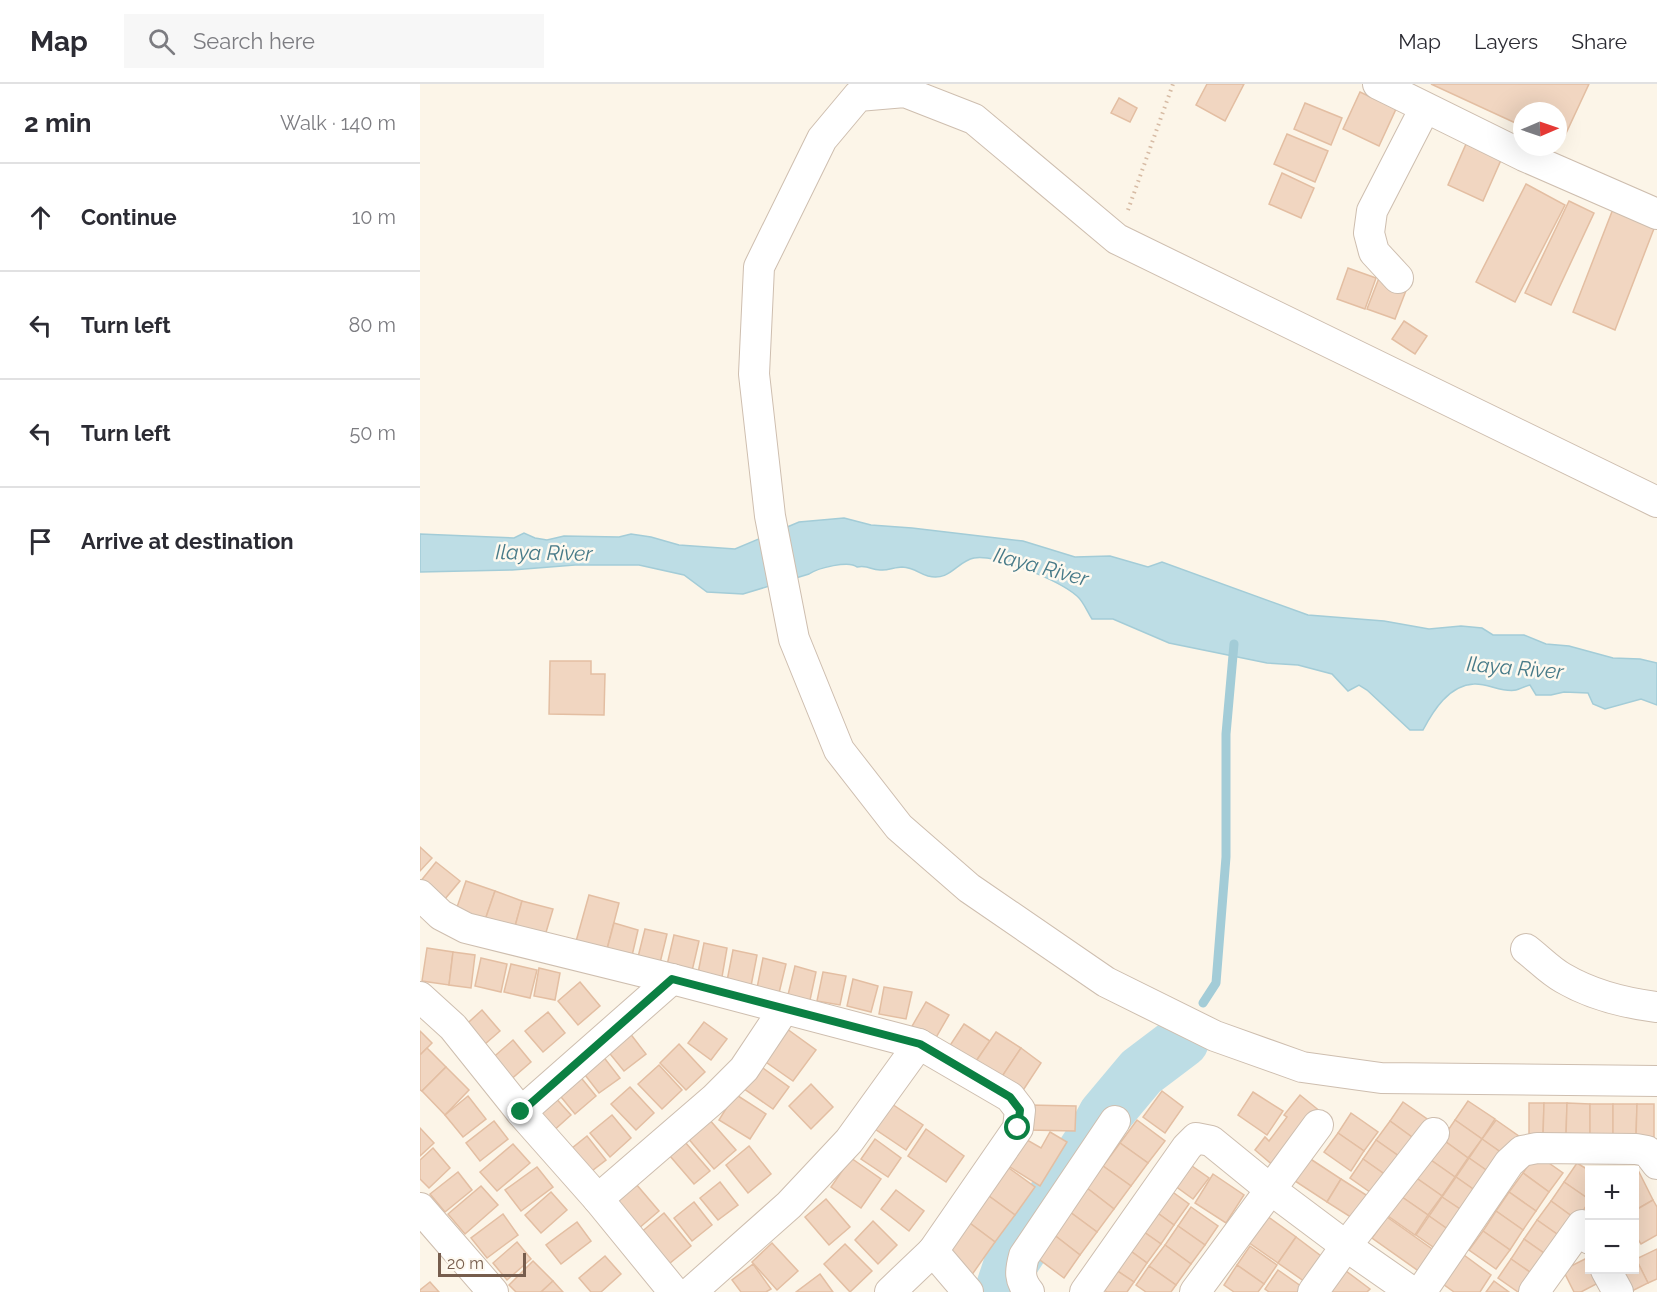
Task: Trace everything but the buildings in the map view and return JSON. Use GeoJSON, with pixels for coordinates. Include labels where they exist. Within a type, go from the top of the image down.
{"type":"FeatureCollection","features":[{"type":"Feature","properties":{"kind":"street"},"geometry":{"type":"LineString","coordinates":[[1387,86],[1425,108],[1524,156],[1657,214]]}},
{"type":"Feature","properties":{"kind":"street"},"geometry":{"type":"LineString","coordinates":[[1657,502],[1117,239],[974,119],[904,92],[858,96],[822,139],[759,267],[754,374],[770,516],[794,639],[839,750],[899,827],[969,888],[1106,982],[1215,1036],[1302,1067],[1381,1078],[1657,1081]]}},
{"type":"Feature","properties":{"kind":"street"},"geometry":{"type":"LineString","coordinates":[[1398,278],[1374,252],[1369,233],[1372,211],[1425,108]]}},
{"type":"Feature","properties":{"kind":"street"},"geometry":{"type":"LineString","coordinates":[[420,895],[441,915],[466,928],[920,1044],[1010,1097],[1020,1110],[1018,1128],[933,1251],[890,1292]]}},
{"type":"Feature","properties":{"kind":"street"},"geometry":{"type":"LineString","coordinates":[[1526,949],[1561,977],[1593,993],[1630,1004],[1657,1007]]}},
{"type":"Feature","properties":{"kind":"street"},"geometry":{"type":"LineString","coordinates":[[521,1112],[672,979]]}},
{"type":"Feature","properties":{"kind":"street"},"geometry":{"type":"LineString","coordinates":[[420,997],[453,1027],[521,1112],[674,1292]]}},
{"type":"Feature","properties":{"kind":"street"},"geometry":{"type":"LineString","coordinates":[[597,1199],[715,1098],[744,1069],[784,1009]]}},
{"type":"Feature","properties":{"kind":"street"},"geometry":{"type":"LineString","coordinates":[[691,1292],[789,1205],[849,1141],[920,1044]]}},
{"type":"Feature","properties":{"kind":"street"},"geometry":{"type":"LineString","coordinates":[[1029,1292],[1022,1283],[1020,1270],[1024,1256],[1115,1121]]}},
{"type":"Feature","properties":{"kind":"street"},"geometry":{"type":"LineString","coordinates":[[1195,1292],[1318,1125]]}},
{"type":"Feature","properties":{"kind":"street"},"geometry":{"type":"LineString","coordinates":[[1313,1292],[1434,1132]]}},
{"type":"Feature","properties":{"kind":"street"},"geometry":{"type":"LineString","coordinates":[[1085,1292],[1187,1147],[1196,1138],[1211,1141],[1270,1189],[1412,1292]]}},
{"type":"Feature","properties":{"kind":"street"},"geometry":{"type":"LineString","coordinates":[[1421,1292],[1509,1163],[1522,1151],[1537,1148],[1636,1149],[1647,1151],[1657,1164]]}},
{"type":"Feature","properties":{"kind":"street"},"geometry":{"type":"LineString","coordinates":[[420,1208],[493,1292]]}},
{"type":"Feature","properties":{"kind":"street"},"geometry":{"type":"LineString","coordinates":[[1534,1292],[1582,1225],[1585,1230]]}},
{"type":"Feature","properties":{"kind":"street"},"geometry":{"type":"LineString","coordinates":[[933,1251],[968,1292]]}},
{"type":"Feature","properties":{"kind":"street"},"geometry":{"type":"LineString","coordinates":[[1609,1274],[1618,1292]]}},
{"type":"Feature","properties":{"kind":"path"},"geometry":{"type":"LineString","coordinates":[[1117,239],[1173,84]]}},
{"type":"Feature","properties":{"kind":"water","name":"Ilaya River"},"geometry":{"type":"Polygon","coordinates":[[[844,518],[871,525],[1023,541],[1075,557],[1110,556],[1148,567],[1162,562],[1308,615],[1384,621],[1429,629],[1461,626],[1482,628],[1493,635],[1524,635],[1546,644],[1569,646],[1613,658],[1640,659],[1657,663],[1657,705],[1641,699],[1605,709],[1593,704],[1588,693],[1564,692],[1536,695],[1530,685],[1511,691],[1474,684],[1457,689],[1443,700],[1423,730],[1410,730],[1367,690],[1359,685],[1348,691],[1332,674],[1298,665],[1267,663],[1169,643],[1113,619],[1092,619],[1079,598],[1057,583],[1012,564],[984,558],[968,560],[948,574],[936,577],[902,567],[877,570],[847,564],[833,566],[743,594],[707,592],[684,575],[639,565],[575,565],[512,570],[420,572],[420,534],[514,538],[524,533],[547,540],[564,536],[619,537],[631,534],[679,545],[735,549],[799,522],[844,518]]]}},
{"type":"Feature","properties":{"kind":"waterway"},"geometry":{"type":"LineString","coordinates":[[1203,1003],[1216,983],[1226,857],[1226,734],[1234,644]]}},
{"type":"Feature","properties":{"kind":"waterway"},"geometry":{"type":"LineString","coordinates":[[1005,1292],[1002,1290],[1011,1263],[1090,1143],[1105,1115],[1141,1072],[1182,1041]]}},
{"type":"Feature","properties":{"kind":"route"},"geometry":{"type":"LineString","coordinates":[[521,1112],[672,979],[920,1044],[1010,1097],[1020,1110],[1018,1128]]}}]}
